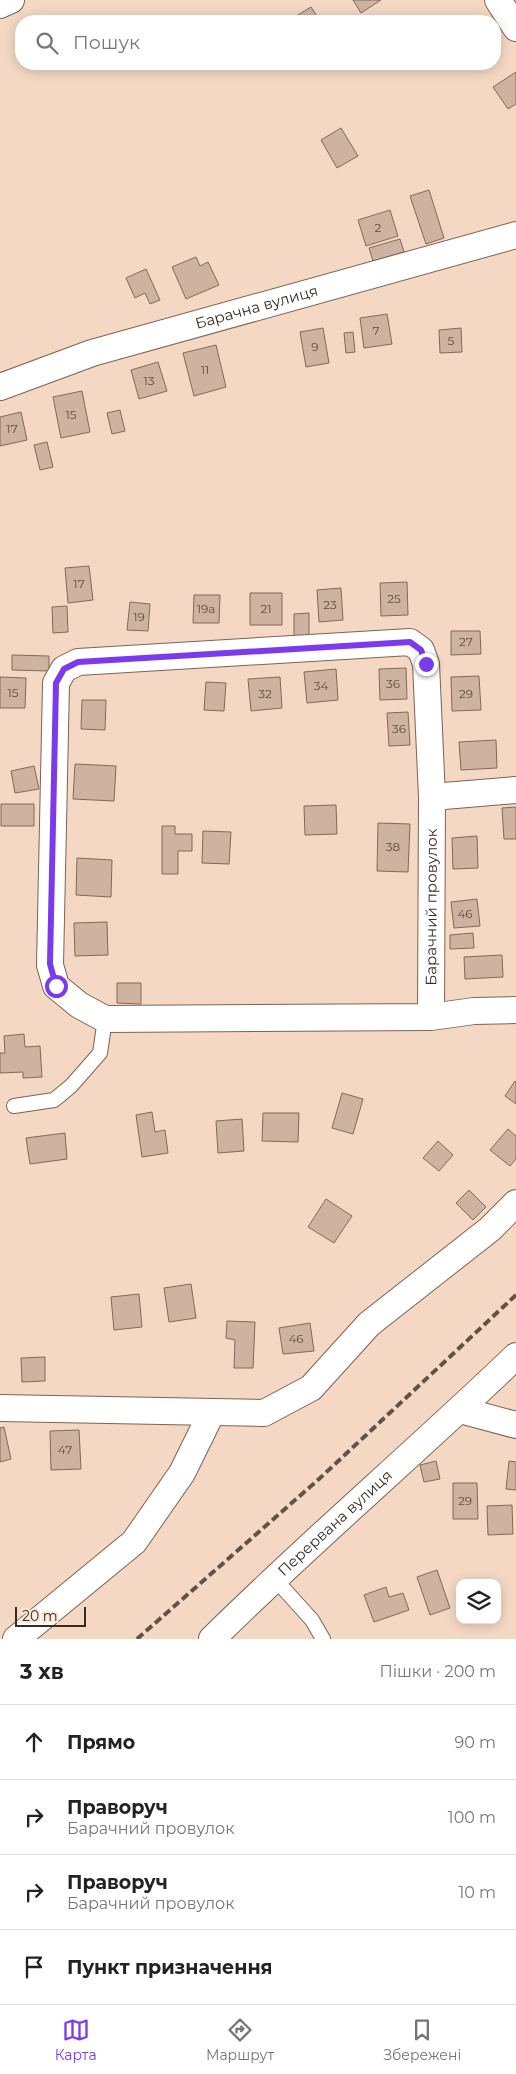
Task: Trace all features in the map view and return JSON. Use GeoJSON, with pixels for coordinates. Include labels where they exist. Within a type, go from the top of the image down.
{"type":"FeatureCollection","features":[{"type":"Feature","properties":{"kind":"street"},"geometry":{"type":"LineString","coordinates":[[0,5],[11,0]]}},
{"type":"Feature","properties":{"kind":"street"},"geometry":{"type":"LineString","coordinates":[[498,0],[516,28]]}},
{"type":"Feature","properties":{"kind":"street","name":"Барачна вулиця"},"geometry":{"type":"LineString","coordinates":[[0,387],[92,353],[516,235]]}},
{"type":"Feature","properties":{"kind":"street","name":"Барачний провулок"},"geometry":{"type":"LineString","coordinates":[[105,1019],[79,1004],[56,986],[50,964],[56,683],[64,669],[78,662],[410,642],[421,650],[426,664],[432,797],[431,1018]]}},
{"type":"Feature","properties":{"kind":"street"},"geometry":{"type":"LineString","coordinates":[[432,797],[516,790]]}},
{"type":"Feature","properties":{"kind":"street"},"geometry":{"type":"LineString","coordinates":[[105,1019],[431,1018],[474,1010],[516,1010]]}},
{"type":"Feature","properties":{"kind":"street"},"geometry":{"type":"LineString","coordinates":[[0,1408],[264,1412],[311,1388],[369,1324],[490,1229],[516,1203]]}},
{"type":"Feature","properties":{"kind":"street","name":"Перервана вулиця"},"geometry":{"type":"LineString","coordinates":[[212,1639],[274,1578],[460,1410],[516,1356]]}},
{"type":"Feature","properties":{"kind":"street"},"geometry":{"type":"LineString","coordinates":[[460,1410],[516,1425]]}},
{"type":"Feature","properties":{"kind":"street"},"geometry":{"type":"LineString","coordinates":[[16,1639],[134,1542],[182,1473],[212,1412]]}},
{"type":"Feature","properties":{"kind":"lane"},"geometry":{"type":"LineString","coordinates":[[14,1106],[54,1100],[71,1086],[100,1053],[105,1019]]}},
{"type":"Feature","properties":{"kind":"lane"},"geometry":{"type":"LineString","coordinates":[[274,1578],[312,1620],[323,1639]]}},
{"type":"Feature","properties":{"kind":"building"},"geometry":{"type":"Polygon","coordinates":[[[353,0],[381,0],[361,13],[353,0]]]}},
{"type":"Feature","properties":{"kind":"building"},"geometry":{"type":"Polygon","coordinates":[[[311,7],[316,15],[298,15],[311,7]]]}},
{"type":"Feature","properties":{"kind":"building"},"geometry":{"type":"Polygon","coordinates":[[[516,72],[516,104],[508,109],[493,87],[516,72]]]}},
{"type":"Feature","properties":{"kind":"building"},"geometry":{"type":"Polygon","coordinates":[[[341,128],[358,156],[337,168],[321,140],[341,128]]]}},
{"type":"Feature","properties":{"kind":"building"},"geometry":{"type":"Polygon","coordinates":[[[429,190],[444,238],[426,244],[410,196],[429,190]]]}},
{"type":"Feature","properties":{"kind":"building"},"geometry":{"type":"Polygon","coordinates":[[[390,210],[398,236],[366,246],[358,220],[390,210]]]}},
{"type":"Feature","properties":{"kind":"building"},"geometry":{"type":"Polygon","coordinates":[[[400,239],[404,252],[373,261],[369,248],[400,239]]]}},
{"type":"Feature","properties":{"kind":"building"},"geometry":{"type":"Polygon","coordinates":[[[196,257],[200,266],[208,262],[219,285],[186,299],[172,267],[196,257]]]}},
{"type":"Feature","properties":{"kind":"building"},"geometry":{"type":"Polygon","coordinates":[[[146,269],[160,300],[150,304],[145,293],[135,298],[126,278],[146,269]]]}},
{"type":"Feature","properties":{"kind":"building"},"geometry":{"type":"Polygon","coordinates":[[[387,314],[392,344],[364,348],[360,318],[387,314]]]}},
{"type":"Feature","properties":{"kind":"building"},"geometry":{"type":"Polygon","coordinates":[[[323,328],[329,363],[306,367],[300,332],[323,328]]]}},
{"type":"Feature","properties":{"kind":"building"},"geometry":{"type":"Polygon","coordinates":[[[461,328],[462,352],[440,353],[439,330],[461,328]]]}},
{"type":"Feature","properties":{"kind":"building"},"geometry":{"type":"Polygon","coordinates":[[[353,332],[355,352],[346,353],[344,333],[353,332]]]}},
{"type":"Feature","properties":{"kind":"building"},"geometry":{"type":"Polygon","coordinates":[[[216,345],[226,387],[194,396],[183,353],[216,345]]]}},
{"type":"Feature","properties":{"kind":"building"},"geometry":{"type":"Polygon","coordinates":[[[158,362],[167,391],[139,399],[131,370],[158,362]]]}},
{"type":"Feature","properties":{"kind":"building"},"geometry":{"type":"Polygon","coordinates":[[[82,391],[90,432],[61,438],[53,397],[82,391]]]}},
{"type":"Feature","properties":{"kind":"building"},"geometry":{"type":"Polygon","coordinates":[[[120,410],[125,431],[112,434],[107,413],[120,410]]]}},
{"type":"Feature","properties":{"kind":"building"},"geometry":{"type":"Polygon","coordinates":[[[21,412],[27,440],[0,446],[0,417],[21,412]]]}},
{"type":"Feature","properties":{"kind":"building"},"geometry":{"type":"Polygon","coordinates":[[[47,442],[53,467],[40,470],[34,445],[47,442]]]}},
{"type":"Feature","properties":{"kind":"building"},"geometry":{"type":"Polygon","coordinates":[[[89,566],[93,600],[68,603],[65,568],[89,566]]]}},
{"type":"Feature","properties":{"kind":"building"},"geometry":{"type":"Polygon","coordinates":[[[407,582],[408,615],[381,616],[380,583],[407,582]]]}},
{"type":"Feature","properties":{"kind":"building"},"geometry":{"type":"Polygon","coordinates":[[[341,588],[343,620],[319,622],[317,590],[341,588]]]}},
{"type":"Feature","properties":{"kind":"building"},"geometry":{"type":"Polygon","coordinates":[[[250,593],[282,593],[282,625],[250,625],[250,593]]]}},
{"type":"Feature","properties":{"kind":"building"},"geometry":{"type":"Polygon","coordinates":[[[194,595],[220,595],[219,623],[193,623],[194,595]]]}},
{"type":"Feature","properties":{"kind":"building"},"geometry":{"type":"Polygon","coordinates":[[[130,602],[150,604],[148,631],[127,630],[130,602]]]}},
{"type":"Feature","properties":{"kind":"building"},"geometry":{"type":"Polygon","coordinates":[[[67,606],[68,632],[53,633],[52,607],[67,606]]]}},
{"type":"Feature","properties":{"kind":"building"},"geometry":{"type":"Polygon","coordinates":[[[309,613],[309,636],[294,637],[294,614],[309,613]]]}},
{"type":"Feature","properties":{"kind":"building"},"geometry":{"type":"Polygon","coordinates":[[[451,631],[480,631],[481,654],[451,655],[451,631]]]}},
{"type":"Feature","properties":{"kind":"building"},"geometry":{"type":"Polygon","coordinates":[[[12,655],[49,656],[49,671],[12,670],[12,655]]]}},
{"type":"Feature","properties":{"kind":"building"},"geometry":{"type":"Polygon","coordinates":[[[406,668],[407,699],[380,700],[379,669],[406,668]]]}},
{"type":"Feature","properties":{"kind":"building"},"geometry":{"type":"Polygon","coordinates":[[[336,669],[338,700],[307,703],[304,672],[336,669]]]}},
{"type":"Feature","properties":{"kind":"building"},"geometry":{"type":"Polygon","coordinates":[[[479,676],[481,710],[452,711],[451,677],[479,676]]]}},
{"type":"Feature","properties":{"kind":"building"},"geometry":{"type":"Polygon","coordinates":[[[0,677],[26,678],[25,708],[0,708],[0,677]]]}},
{"type":"Feature","properties":{"kind":"building"},"geometry":{"type":"Polygon","coordinates":[[[280,677],[282,708],[251,711],[248,679],[280,677]]]}},
{"type":"Feature","properties":{"kind":"building"},"geometry":{"type":"Polygon","coordinates":[[[206,682],[226,683],[224,711],[204,710],[206,682]]]}},
{"type":"Feature","properties":{"kind":"building"},"geometry":{"type":"Polygon","coordinates":[[[82,700],[106,700],[105,730],[81,729],[82,700]]]}},
{"type":"Feature","properties":{"kind":"building"},"geometry":{"type":"Polygon","coordinates":[[[408,712],[410,745],[389,746],[387,713],[408,712]]]}},
{"type":"Feature","properties":{"kind":"building"},"geometry":{"type":"Polygon","coordinates":[[[496,740],[497,768],[461,770],[459,742],[496,740]]]}},
{"type":"Feature","properties":{"kind":"building"},"geometry":{"type":"Polygon","coordinates":[[[75,764],[116,766],[114,801],[73,799],[75,764]]]}},
{"type":"Feature","properties":{"kind":"building"},"geometry":{"type":"Polygon","coordinates":[[[34,766],[39,789],[15,793],[11,771],[34,766]]]}},
{"type":"Feature","properties":{"kind":"building"},"geometry":{"type":"Polygon","coordinates":[[[1,804],[34,804],[34,826],[1,826],[1,804]]]}},
{"type":"Feature","properties":{"kind":"building"},"geometry":{"type":"Polygon","coordinates":[[[336,805],[337,834],[305,835],[304,806],[336,805]]]}},
{"type":"Feature","properties":{"kind":"building"},"geometry":{"type":"Polygon","coordinates":[[[516,807],[516,839],[504,839],[502,808],[516,807]]]}},
{"type":"Feature","properties":{"kind":"building"},"geometry":{"type":"Polygon","coordinates":[[[378,823],[410,824],[408,872],[377,871],[378,823]]]}},
{"type":"Feature","properties":{"kind":"building"},"geometry":{"type":"Polygon","coordinates":[[[162,826],[175,826],[175,834],[192,834],[192,851],[178,851],[178,874],[162,874],[162,826]]]}},
{"type":"Feature","properties":{"kind":"building"},"geometry":{"type":"Polygon","coordinates":[[[203,831],[231,832],[229,864],[202,863],[203,831]]]}},
{"type":"Feature","properties":{"kind":"building"},"geometry":{"type":"Polygon","coordinates":[[[477,836],[478,868],[453,869],[452,838],[477,836]]]}},
{"type":"Feature","properties":{"kind":"building"},"geometry":{"type":"Polygon","coordinates":[[[77,858],[112,860],[111,897],[76,895],[77,858]]]}},
{"type":"Feature","properties":{"kind":"building"},"geometry":{"type":"Polygon","coordinates":[[[477,899],[480,926],[454,928],[451,902],[477,899]]]}},
{"type":"Feature","properties":{"kind":"building"},"geometry":{"type":"Polygon","coordinates":[[[107,922],[108,955],[75,956],[74,923],[107,922]]]}},
{"type":"Feature","properties":{"kind":"building"},"geometry":{"type":"Polygon","coordinates":[[[473,933],[474,948],[450,949],[450,935],[473,933]]]}},
{"type":"Feature","properties":{"kind":"building"},"geometry":{"type":"Polygon","coordinates":[[[502,955],[503,977],[465,979],[464,957],[502,955]]]}},
{"type":"Feature","properties":{"kind":"building"},"geometry":{"type":"Polygon","coordinates":[[[117,983],[141,983],[141,1004],[117,1003],[117,983]]]}},
{"type":"Feature","properties":{"kind":"building"},"geometry":{"type":"Polygon","coordinates":[[[24,1034],[25,1047],[40,1046],[42,1077],[23,1078],[23,1072],[0,1073],[0,1053],[5,1053],[4,1036],[24,1034]]]}},
{"type":"Feature","properties":{"kind":"building"},"geometry":{"type":"Polygon","coordinates":[[[516,1082],[516,1104],[505,1096],[516,1082]]]}},
{"type":"Feature","properties":{"kind":"building"},"geometry":{"type":"Polygon","coordinates":[[[342,1093],[363,1099],[353,1134],[332,1128],[342,1093]]]}},
{"type":"Feature","properties":{"kind":"building"},"geometry":{"type":"Polygon","coordinates":[[[152,1112],[155,1132],[165,1130],[168,1153],[142,1157],[136,1115],[152,1112]]]}},
{"type":"Feature","properties":{"kind":"building"},"geometry":{"type":"Polygon","coordinates":[[[263,1113],[299,1113],[298,1142],[262,1141],[263,1113]]]}},
{"type":"Feature","properties":{"kind":"building"},"geometry":{"type":"Polygon","coordinates":[[[242,1119],[244,1151],[218,1153],[216,1121],[242,1119]]]}},
{"type":"Feature","properties":{"kind":"building"},"geometry":{"type":"Polygon","coordinates":[[[508,1129],[516,1136],[516,1159],[510,1166],[490,1150],[508,1129]]]}},
{"type":"Feature","properties":{"kind":"building"},"geometry":{"type":"Polygon","coordinates":[[[65,1133],[67,1159],[30,1164],[26,1138],[65,1133]]]}},
{"type":"Feature","properties":{"kind":"building"},"geometry":{"type":"Polygon","coordinates":[[[438,1141],[453,1155],[439,1171],[423,1158],[438,1141]]]}},
{"type":"Feature","properties":{"kind":"building"},"geometry":{"type":"Polygon","coordinates":[[[469,1190],[486,1207],[473,1220],[456,1203],[469,1190]]]}},
{"type":"Feature","properties":{"kind":"building"},"geometry":{"type":"Polygon","coordinates":[[[326,1199],[352,1216],[334,1243],[308,1227],[326,1199]]]}},
{"type":"Feature","properties":{"kind":"building"},"geometry":{"type":"Polygon","coordinates":[[[191,1284],[196,1318],[169,1322],[164,1288],[191,1284]]]}},
{"type":"Feature","properties":{"kind":"building"},"geometry":{"type":"Polygon","coordinates":[[[139,1294],[142,1327],[114,1330],[111,1297],[139,1294]]]}},
{"type":"Feature","properties":{"kind":"building"},"geometry":{"type":"Polygon","coordinates":[[[227,1321],[255,1322],[253,1368],[234,1368],[235,1340],[226,1338],[227,1321]]]}},
{"type":"Feature","properties":{"kind":"building"},"geometry":{"type":"Polygon","coordinates":[[[310,1323],[314,1351],[283,1354],[279,1328],[310,1323]]]}},
{"type":"Feature","properties":{"kind":"building"},"geometry":{"type":"Polygon","coordinates":[[[45,1357],[45,1381],[22,1382],[21,1358],[45,1357]]]}},
{"type":"Feature","properties":{"kind":"building"},"geometry":{"type":"Polygon","coordinates":[[[4,1427],[11,1459],[0,1462],[0,1428],[4,1427]]]}},
{"type":"Feature","properties":{"kind":"building"},"geometry":{"type":"Polygon","coordinates":[[[79,1430],[81,1469],[51,1470],[50,1431],[79,1430]]]}},
{"type":"Feature","properties":{"kind":"building"},"geometry":{"type":"Polygon","coordinates":[[[436,1461],[440,1479],[424,1482],[420,1465],[436,1461]]]}},
{"type":"Feature","properties":{"kind":"building"},"geometry":{"type":"Polygon","coordinates":[[[509,1461],[516,1462],[516,1490],[506,1489],[509,1461]]]}},
{"type":"Feature","properties":{"kind":"building"},"geometry":{"type":"Polygon","coordinates":[[[453,1483],[477,1483],[478,1519],[453,1519],[453,1483]]]}},
{"type":"Feature","properties":{"kind":"building"},"geometry":{"type":"Polygon","coordinates":[[[512,1505],[513,1534],[488,1535],[487,1506],[512,1505]]]}},
{"type":"Feature","properties":{"kind":"building"},"geometry":{"type":"Polygon","coordinates":[[[437,1570],[450,1608],[430,1615],[417,1577],[437,1570]]]}},
{"type":"Feature","properties":{"kind":"building"},"geometry":{"type":"Polygon","coordinates":[[[386,1587],[389,1597],[403,1593],[409,1610],[374,1622],[364,1595],[386,1587]]]}},
{"type":"Feature","properties":{"kind":"railway"},"geometry":{"type":"LineString","coordinates":[[137,1639],[319,1479],[516,1295]]}},
{"type":"Feature","properties":{"kind":"route"},"geometry":{"type":"LineString","coordinates":[[56,986],[50,964],[56,683],[64,669],[78,662],[410,642],[421,650],[426,664]]}}]}
